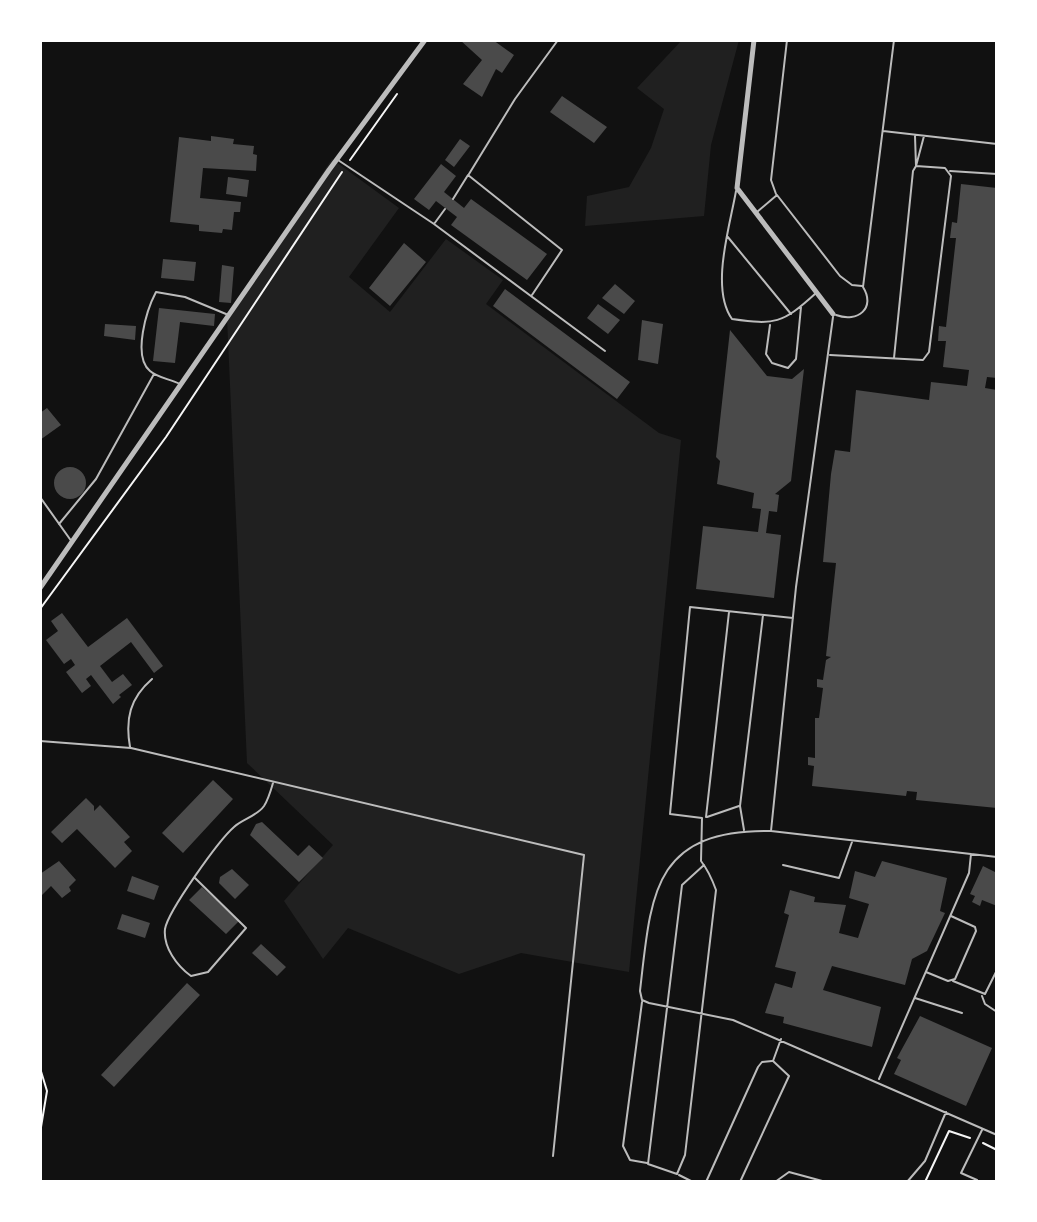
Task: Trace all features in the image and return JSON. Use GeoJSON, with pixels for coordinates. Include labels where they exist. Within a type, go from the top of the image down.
{"type":"FeatureCollection","features":[{"type":"Feature","properties":{"kind":"street"},"geometry":{"type":"LineString","coordinates":[[40,588],[337,160],[425,40]]}},
{"type":"Feature","properties":{"kind":"street"},"geometry":{"type":"LineString","coordinates":[[754,40],[737,188],[833,314]]}},
{"type":"Feature","properties":{"kind":"lane"},"geometry":{"type":"LineString","coordinates":[[453,199],[515,99],[558,40]]}},
{"type":"Feature","properties":{"kind":"lane"},"geometry":{"type":"LineString","coordinates":[[787,40],[771,180],[777,195],[840,276],[852,285],[863,287]]}},
{"type":"Feature","properties":{"kind":"lane"},"geometry":{"type":"LineString","coordinates":[[771,831],[793,618],[833,314],[854,318],[863,314],[868,295],[863,287],[894,40]]}},
{"type":"Feature","properties":{"kind":"lane"},"geometry":{"type":"LineString","coordinates":[[882,131],[997,144]]}},
{"type":"Feature","properties":{"kind":"lane"},"geometry":{"type":"LineString","coordinates":[[894,358],[916,166],[916,135]]}},
{"type":"Feature","properties":{"kind":"lane"},"geometry":{"type":"LineString","coordinates":[[916,166],[924,136]]}},
{"type":"Feature","properties":{"kind":"lane"},"geometry":{"type":"LineString","coordinates":[[337,160],[434,224],[605,351]]}},
{"type":"Feature","properties":{"kind":"lane"},"geometry":{"type":"LineString","coordinates":[[916,166],[997,174]]}},
{"type":"Feature","properties":{"kind":"lane"},"geometry":{"type":"LineString","coordinates":[[829,355],[923,360],[929,352],[949,171]]}},
{"type":"Feature","properties":{"kind":"lane"},"geometry":{"type":"LineString","coordinates":[[468,175],[562,250],[531,296]]}},
{"type":"Feature","properties":{"kind":"lane"},"geometry":{"type":"LineString","coordinates":[[737,188],[727,235],[723,307],[732,319],[770,324],[791,314],[816,292]]}},
{"type":"Feature","properties":{"kind":"lane"},"geometry":{"type":"LineString","coordinates":[[755,214],[777,195]]}},
{"type":"Feature","properties":{"kind":"lane"},"geometry":{"type":"LineString","coordinates":[[434,224],[445,209]]}},
{"type":"Feature","properties":{"kind":"lane"},"geometry":{"type":"LineString","coordinates":[[727,235],[791,314]]}},
{"type":"Feature","properties":{"kind":"lane"},"geometry":{"type":"LineString","coordinates":[[183,385],[154,374],[144,363],[142,345],[149,305],[156,292],[185,297],[230,316]]}},
{"type":"Feature","properties":{"kind":"lane"},"geometry":{"type":"LineString","coordinates":[[770,324],[766,354],[772,363],[788,368],[796,359],[801,306]]}},
{"type":"Feature","properties":{"kind":"lane"},"geometry":{"type":"LineString","coordinates":[[59,524],[96,479],[154,374]]}},
{"type":"Feature","properties":{"kind":"lane"},"geometry":{"type":"LineString","coordinates":[[40,497],[73,543]]}},
{"type":"Feature","properties":{"kind":"lane"},"geometry":{"type":"LineString","coordinates":[[740,806],[704,818],[670,814],[690,607],[793,618]]}},
{"type":"Feature","properties":{"kind":"lane"},"geometry":{"type":"LineString","coordinates":[[677,1174],[685,1155],[716,890],[701,861],[729,611]]}},
{"type":"Feature","properties":{"kind":"lane"},"geometry":{"type":"LineString","coordinates":[[744,831],[740,806],[763,615]]}},
{"type":"Feature","properties":{"kind":"lane"},"geometry":{"type":"LineString","coordinates":[[131,748],[128,713],[141,690],[152,679]]}},
{"type":"Feature","properties":{"kind":"lane"},"geometry":{"type":"LineString","coordinates":[[40,741],[131,748],[584,855],[553,1156]]}},
{"type":"Feature","properties":{"kind":"lane"},"geometry":{"type":"LineString","coordinates":[[195,878],[246,928],[208,972],[191,976],[175,960],[166,942],[165,928],[195,878],[234,827],[264,806],[274,782]]}},
{"type":"Feature","properties":{"kind":"lane"},"geometry":{"type":"LineString","coordinates":[[693,1182],[630,1160],[623,1146],[653,896],[669,866],[702,840],[744,831],[771,831],[997,857]]}},
{"type":"Feature","properties":{"kind":"lane"},"geometry":{"type":"LineString","coordinates":[[783,865],[839,878],[852,840]]}},
{"type":"Feature","properties":{"kind":"lane"},"geometry":{"type":"LineString","coordinates":[[879,1081],[969,873],[971,854]]}},
{"type":"Feature","properties":{"kind":"lane"},"geometry":{"type":"LineString","coordinates":[[648,1164],[682,885],[704,865]]}},
{"type":"Feature","properties":{"kind":"lane"},"geometry":{"type":"LineString","coordinates":[[950,916],[975,927],[976,931],[951,981]]}},
{"type":"Feature","properties":{"kind":"lane"},"geometry":{"type":"LineString","coordinates":[[981,994],[988,991],[997,970]]}},
{"type":"Feature","properties":{"kind":"lane"},"geometry":{"type":"LineString","coordinates":[[926,972],[981,994],[985,1004],[997,1012]]}},
{"type":"Feature","properties":{"kind":"lane"},"geometry":{"type":"LineString","coordinates":[[914,998],[962,1013]]}},
{"type":"Feature","properties":{"kind":"lane"},"geometry":{"type":"LineString","coordinates":[[642,1000],[733,1020],[997,1135]]}},
{"type":"Feature","properties":{"kind":"lane"},"geometry":{"type":"LineString","coordinates":[[773,1061],[781,1039]]}},
{"type":"Feature","properties":{"kind":"lane"},"geometry":{"type":"LineString","coordinates":[[706,1182],[758,1067],[762,1062],[773,1061],[789,1076],[740,1182]]}},
{"type":"Feature","properties":{"kind":"lane"},"geometry":{"type":"LineString","coordinates":[[907,1182],[925,1161],[946,1112]]}},
{"type":"Feature","properties":{"kind":"lane"},"geometry":{"type":"LineString","coordinates":[[977,1180],[961,1173],[983,1129]]}},
{"type":"Feature","properties":{"kind":"lane"},"geometry":{"type":"LineString","coordinates":[[775,1182],[789,1172],[826,1182]]}},
{"type":"Feature","properties":{"kind":"path"},"geometry":{"type":"LineString","coordinates":[[40,609],[166,437],[400,90]]}},
{"type":"Feature","properties":{"kind":"path"},"geometry":{"type":"LineString","coordinates":[[40,1068],[47,1091],[40,1133]]}},
{"type":"Feature","properties":{"kind":"path"},"geometry":{"type":"LineString","coordinates":[[925,1182],[949,1131],[997,1150]]}},
{"type":"Feature","properties":{"kind":"shaded area"},"geometry":{"type":"Polygon","coordinates":[[[682,40],[739,40],[711,145],[704,216],[585,226],[587,196],[629,187],[651,148],[664,109],[637,88],[682,40]]]}},
{"type":"Feature","properties":{"kind":"shaded area"},"geometry":{"type":"Polygon","coordinates":[[[332,159],[399,208],[349,277],[390,312],[446,239],[503,280],[486,304],[659,433],[681,440],[629,972],[521,953],[459,974],[348,928],[323,959],[284,901],[333,845],[247,763],[227,318],[332,159]]]}},
{"type":"Feature","properties":{"kind":"building"},"geometry":{"type":"Polygon","coordinates":[[[460,40],[493,40],[514,55],[502,73],[496,69],[482,97],[463,84],[482,60],[460,40]]]}},
{"type":"Feature","properties":{"kind":"building"},"geometry":{"type":"Polygon","coordinates":[[[562,96],[607,127],[594,143],[550,112],[562,96]]]}},
{"type":"Feature","properties":{"kind":"building"},"geometry":{"type":"Polygon","coordinates":[[[211,136],[234,139],[233,144],[254,146],[253,154],[257,155],[256,171],[203,168],[200,198],[241,202],[240,212],[234,212],[232,230],[223,229],[222,233],[199,231],[199,225],[170,222],[179,137],[211,141],[211,136]]]}},
{"type":"Feature","properties":{"kind":"building"},"geometry":{"type":"Polygon","coordinates":[[[460,139],[470,146],[454,167],[445,160],[460,139]]]}},
{"type":"Feature","properties":{"kind":"building"},"geometry":{"type":"Polygon","coordinates":[[[441,164],[456,176],[444,192],[464,208],[471,199],[547,254],[527,280],[451,225],[457,217],[436,201],[429,210],[414,199],[441,164]]]}},
{"type":"Feature","properties":{"kind":"building"},"geometry":{"type":"Polygon","coordinates":[[[228,177],[249,180],[247,197],[226,194],[228,177]]]}},
{"type":"Feature","properties":{"kind":"building"},"geometry":{"type":"Polygon","coordinates":[[[961,184],[997,188],[997,378],[987,377],[985,388],[997,390],[997,808],[916,800],[917,792],[907,791],[906,796],[812,786],[814,766],[808,765],[808,757],[815,758],[815,718],[819,718],[823,688],[817,687],[817,679],[823,680],[826,660],[831,657],[826,656],[836,563],[823,562],[831,474],[835,450],[850,452],[856,390],[929,400],[931,382],[967,386],[969,370],[943,367],[946,341],[938,341],[939,326],[946,327],[956,238],[950,238],[952,222],[957,223],[961,184]]]}},
{"type":"Feature","properties":{"kind":"building"},"geometry":{"type":"Polygon","coordinates":[[[404,243],[426,262],[390,306],[369,288],[404,243]]]}},
{"type":"Feature","properties":{"kind":"building"},"geometry":{"type":"Polygon","coordinates":[[[163,259],[196,262],[194,281],[161,278],[163,259]]]}},
{"type":"Feature","properties":{"kind":"building"},"geometry":{"type":"Polygon","coordinates":[[[222,265],[234,267],[231,303],[219,302],[222,265]]]}},
{"type":"Feature","properties":{"kind":"building"},"geometry":{"type":"Polygon","coordinates":[[[615,284],[635,301],[624,314],[602,298],[615,284]]]}},
{"type":"Feature","properties":{"kind":"building"},"geometry":{"type":"Polygon","coordinates":[[[505,289],[630,382],[617,399],[493,306],[505,289]]]}},
{"type":"Feature","properties":{"kind":"building"},"geometry":{"type":"Polygon","coordinates":[[[598,304],[620,320],[608,334],[587,318],[598,304]]]}},
{"type":"Feature","properties":{"kind":"building"},"geometry":{"type":"Polygon","coordinates":[[[159,308],[215,314],[214,326],[180,322],[175,363],[153,361],[159,308]]]}},
{"type":"Feature","properties":{"kind":"building"},"geometry":{"type":"Polygon","coordinates":[[[642,320],[663,324],[658,364],[638,360],[642,320]]]}},
{"type":"Feature","properties":{"kind":"building"},"geometry":{"type":"Polygon","coordinates":[[[105,324],[136,326],[135,340],[104,336],[105,324]]]}},
{"type":"Feature","properties":{"kind":"building"},"geometry":{"type":"Polygon","coordinates":[[[730,330],[767,376],[792,379],[804,369],[791,481],[775,494],[779,495],[777,512],[769,511],[766,533],[781,535],[774,598],[696,589],[703,526],[758,532],[761,509],[752,508],[754,493],[717,484],[720,461],[716,457],[730,330]]]}},
{"type":"Feature","properties":{"kind":"building"},"geometry":{"type":"Polygon","coordinates":[[[47,408],[61,425],[40,440],[40,413],[47,408]]]}},
{"type":"Feature","properties":{"kind":"building"},"geometry":{"type":"Polygon","coordinates":[[[70,467],[81,472],[86,483],[81,494],[70,499],[59,494],[54,483],[59,472],[70,467]]]}},
{"type":"Feature","properties":{"kind":"building"},"geometry":{"type":"Polygon","coordinates":[[[62,613],[88,647],[127,618],[163,666],[154,673],[131,642],[100,666],[112,682],[123,674],[132,685],[119,695],[121,697],[113,704],[91,675],[86,679],[91,686],[82,693],[66,672],[75,665],[71,659],[64,664],[46,640],[58,631],[51,621],[62,613]]]}},
{"type":"Feature","properties":{"kind":"building"},"geometry":{"type":"Polygon","coordinates":[[[213,780],[233,799],[183,853],[162,833],[213,780]]]}},
{"type":"Feature","properties":{"kind":"building"},"geometry":{"type":"Polygon","coordinates":[[[86,798],[94,806],[94,811],[100,805],[130,837],[124,842],[132,851],[115,868],[77,829],[62,843],[51,832],[86,798]]]}},
{"type":"Feature","properties":{"kind":"building"},"geometry":{"type":"Polygon","coordinates":[[[262,822],[298,856],[309,845],[323,858],[299,882],[250,835],[256,824],[262,822]]]}},
{"type":"Feature","properties":{"kind":"building"},"geometry":{"type":"Polygon","coordinates":[[[59,861],[76,880],[69,887],[71,891],[62,898],[51,886],[40,897],[40,874],[59,861]]]}},
{"type":"Feature","properties":{"kind":"building"},"geometry":{"type":"Polygon","coordinates":[[[882,861],[947,878],[940,911],[945,913],[927,951],[912,959],[905,985],[832,966],[823,990],[881,1007],[872,1047],[783,1023],[784,1017],[765,1013],[775,983],[792,988],[796,972],[775,967],[789,915],[784,913],[790,890],[815,897],[814,902],[846,905],[839,933],[858,938],[869,904],[849,898],[855,871],[875,877],[882,861]]]}},
{"type":"Feature","properties":{"kind":"building"},"geometry":{"type":"Polygon","coordinates":[[[983,866],[997,873],[997,906],[982,900],[980,906],[972,902],[975,896],[970,894],[983,866]]]}},
{"type":"Feature","properties":{"kind":"building"},"geometry":{"type":"Polygon","coordinates":[[[232,869],[249,885],[235,899],[219,883],[220,877],[232,869]]]}},
{"type":"Feature","properties":{"kind":"building"},"geometry":{"type":"Polygon","coordinates":[[[132,876],[159,886],[154,900],[127,891],[132,876]]]}},
{"type":"Feature","properties":{"kind":"building"},"geometry":{"type":"Polygon","coordinates":[[[202,887],[239,921],[226,934],[189,900],[202,887]]]}},
{"type":"Feature","properties":{"kind":"building"},"geometry":{"type":"Polygon","coordinates":[[[122,914],[150,923],[145,938],[117,929],[122,914]]]}},
{"type":"Feature","properties":{"kind":"building"},"geometry":{"type":"Polygon","coordinates":[[[261,944],[286,967],[277,976],[252,953],[261,944]]]}},
{"type":"Feature","properties":{"kind":"building"},"geometry":{"type":"Polygon","coordinates":[[[187,983],[200,995],[114,1087],[101,1075],[187,983]]]}},
{"type":"Feature","properties":{"kind":"building"},"geometry":{"type":"Polygon","coordinates":[[[920,1016],[992,1048],[966,1106],[894,1074],[901,1060],[897,1058],[920,1016]]]}}]}
